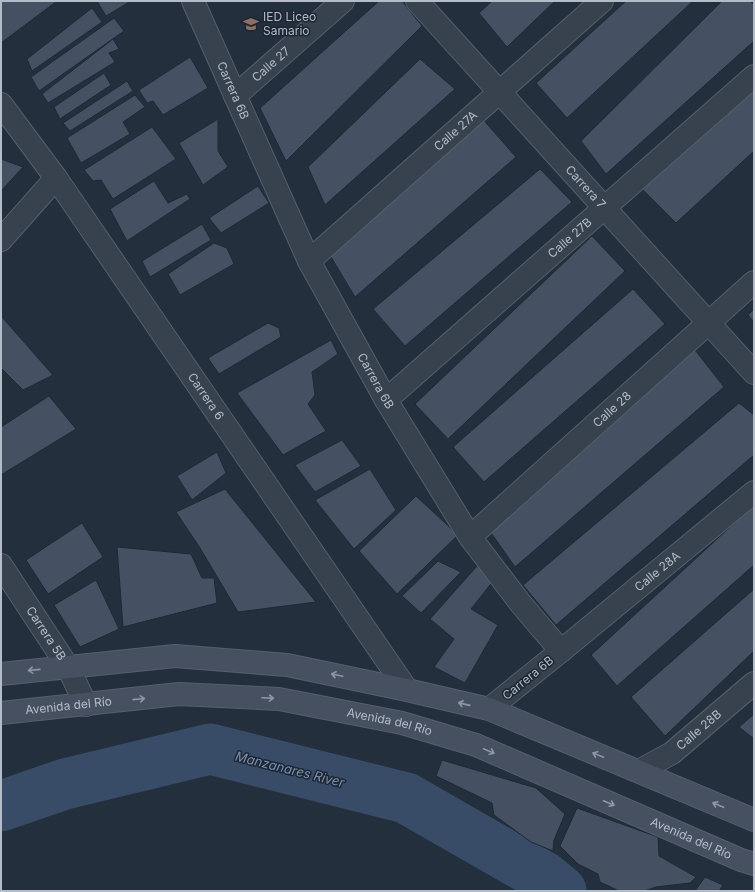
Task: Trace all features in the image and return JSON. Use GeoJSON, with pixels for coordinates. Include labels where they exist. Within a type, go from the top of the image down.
{"type":"FeatureCollection","features":[{"type":"Feature","properties":{"kind":"main road"},"geometry":{"type":"LineString","coordinates":[[1,674],[175,656],[287,665],[489,709],[754,820]]}},
{"type":"Feature","properties":{"kind":"main road","name":"Avenida del Río"},"geometry":{"type":"LineString","coordinates":[[1,713],[179,694],[279,699],[402,723],[476,745],[741,860],[754,864]]}},
{"type":"Feature","properties":{"kind":"street","name":"Carrera 6B"},"geometry":{"type":"LineString","coordinates":[[193,1],[309,261],[386,400],[470,537],[521,604],[561,651],[489,709]]}},
{"type":"Feature","properties":{"kind":"street","name":"Calle 27"},"geometry":{"type":"LineString","coordinates":[[235,96],[343,1]]}},
{"type":"Feature","properties":{"kind":"street","name":"Carrera 7"},"geometry":{"type":"LineString","coordinates":[[417,1],[754,372]]}},
{"type":"Feature","properties":{"kind":"street","name":"Calle 27A"},"geometry":{"type":"LineString","coordinates":[[309,261],[602,1]]}},
{"type":"Feature","properties":{"kind":"street","name":"Calle 27B"},"geometry":{"type":"LineString","coordinates":[[386,400],[754,76]]}},
{"type":"Feature","properties":{"kind":"street","name":"Carrera 6"},"geometry":{"type":"LineString","coordinates":[[1,104],[56,178],[407,690]]}},
{"type":"Feature","properties":{"kind":"street"},"geometry":{"type":"LineString","coordinates":[[1,240],[56,178]]}},
{"type":"Feature","properties":{"kind":"street","name":"Calle 28"},"geometry":{"type":"LineString","coordinates":[[470,537],[754,282]]}},
{"type":"Feature","properties":{"kind":"street","name":"Calle 28A"},"geometry":{"type":"LineString","coordinates":[[561,651],[754,492]]}},
{"type":"Feature","properties":{"kind":"street","name":"Carrera 5B"},"geometry":{"type":"LineString","coordinates":[[1,565],[68,667],[86,705]]}},
{"type":"Feature","properties":{"kind":"street","name":"Calle 28B"},"geometry":{"type":"LineString","coordinates":[[639,772],[672,753],[754,684]]}},
{"type":"Feature","properties":{"kind":"building"},"geometry":{"type":"Polygon","coordinates":[[[1,1],[57,1],[1,43],[1,1]]]}},
{"type":"Feature","properties":{"kind":"building"},"geometry":{"type":"Polygon","coordinates":[[[97,1],[131,1],[106,16],[97,1]]]}},
{"type":"Feature","properties":{"kind":"building"},"geometry":{"type":"Polygon","coordinates":[[[379,1],[402,1],[422,26],[286,161],[260,108],[379,1]]]}},
{"type":"Feature","properties":{"kind":"building"},"geometry":{"type":"Polygon","coordinates":[[[492,1],[555,1],[507,47],[479,13],[492,1]]]}},
{"type":"Feature","properties":{"kind":"building"},"geometry":{"type":"Polygon","coordinates":[[[626,1],[693,1],[567,118],[536,83],[626,1]]]}},
{"type":"Feature","properties":{"kind":"building"},"geometry":{"type":"Polygon","coordinates":[[[722,1],[750,1],[754,4],[754,41],[606,174],[581,141],[722,1]]]}},
{"type":"Feature","properties":{"kind":"building"},"geometry":{"type":"Polygon","coordinates":[[[92,8],[102,22],[32,71],[27,59],[92,8]]]}},
{"type":"Feature","properties":{"kind":"building"},"geometry":{"type":"Polygon","coordinates":[[[114,18],[124,31],[39,91],[31,77],[114,18]]]}},
{"type":"Feature","properties":{"kind":"building"},"geometry":{"type":"Polygon","coordinates":[[[113,39],[119,49],[109,53],[115,62],[48,103],[42,94],[113,39]]]}},
{"type":"Feature","properties":{"kind":"building"},"geometry":{"type":"Polygon","coordinates":[[[190,57],[208,88],[163,115],[153,101],[147,103],[139,90],[190,57]]]}},
{"type":"Feature","properties":{"kind":"building"},"geometry":{"type":"Polygon","coordinates":[[[420,59],[455,89],[325,205],[308,167],[420,59]]]}},
{"type":"Feature","properties":{"kind":"building"},"geometry":{"type":"Polygon","coordinates":[[[104,73],[111,85],[60,119],[54,107],[104,73]]]}},
{"type":"Feature","properties":{"kind":"building"},"geometry":{"type":"Polygon","coordinates":[[[127,81],[133,91],[70,131],[63,123],[127,81]]]}},
{"type":"Feature","properties":{"kind":"building"},"geometry":{"type":"Polygon","coordinates":[[[754,89],[754,151],[676,223],[640,187],[754,89]]]}},
{"type":"Feature","properties":{"kind":"building"},"geometry":{"type":"Polygon","coordinates":[[[135,95],[145,107],[123,122],[130,134],[81,163],[67,138],[135,95]]]}},
{"type":"Feature","properties":{"kind":"building"},"geometry":{"type":"Polygon","coordinates":[[[480,116],[516,157],[355,297],[328,252],[480,116]]]}},
{"type":"Feature","properties":{"kind":"building"},"geometry":{"type":"Polygon","coordinates":[[[218,119],[218,151],[228,167],[203,185],[179,143],[218,119]]]}},
{"type":"Feature","properties":{"kind":"building"},"geometry":{"type":"Polygon","coordinates":[[[152,127],[176,159],[113,199],[101,180],[93,181],[84,170],[152,127]]]}},
{"type":"Feature","properties":{"kind":"building"},"geometry":{"type":"Polygon","coordinates":[[[1,159],[23,167],[1,191],[1,159]]]}},
{"type":"Feature","properties":{"kind":"building"},"geometry":{"type":"Polygon","coordinates":[[[540,169],[572,202],[405,346],[373,309],[540,169]]]}},
{"type":"Feature","properties":{"kind":"building"},"geometry":{"type":"Polygon","coordinates":[[[154,181],[168,203],[187,194],[190,199],[127,241],[110,209],[154,181]]]}},
{"type":"Feature","properties":{"kind":"building"},"geometry":{"type":"Polygon","coordinates":[[[258,186],[269,203],[221,233],[209,218],[258,186]]]}},
{"type":"Feature","properties":{"kind":"building"},"geometry":{"type":"Polygon","coordinates":[[[202,224],[211,240],[150,277],[142,261],[202,224]]]}},
{"type":"Feature","properties":{"kind":"building"},"geometry":{"type":"Polygon","coordinates":[[[592,236],[625,271],[448,439],[415,404],[592,236]]]}},
{"type":"Feature","properties":{"kind":"building"},"geometry":{"type":"Polygon","coordinates":[[[214,243],[227,248],[234,264],[180,295],[168,274],[214,243]]]}},
{"type":"Feature","properties":{"kind":"building"},"geometry":{"type":"Polygon","coordinates":[[[633,289],[665,324],[484,482],[453,447],[633,289]]]}},
{"type":"Feature","properties":{"kind":"building"},"geometry":{"type":"Polygon","coordinates":[[[754,309],[754,322],[748,315],[754,309]]]}},
{"type":"Feature","properties":{"kind":"building"},"geometry":{"type":"Polygon","coordinates":[[[1,316],[53,375],[23,390],[1,368],[1,316]]]}},
{"type":"Feature","properties":{"kind":"building"},"geometry":{"type":"Polygon","coordinates":[[[268,323],[279,328],[281,337],[219,374],[208,358],[268,323]]]}},
{"type":"Feature","properties":{"kind":"building"},"geometry":{"type":"Polygon","coordinates":[[[331,340],[338,354],[312,372],[315,395],[308,404],[326,431],[283,455],[237,393],[331,340]]]}},
{"type":"Feature","properties":{"kind":"building"},"geometry":{"type":"Polygon","coordinates":[[[695,350],[724,387],[515,567],[489,530],[695,350]]]}},
{"type":"Feature","properties":{"kind":"building"},"geometry":{"type":"Polygon","coordinates":[[[49,396],[76,429],[1,475],[1,427],[49,396]]]}},
{"type":"Feature","properties":{"kind":"building"},"geometry":{"type":"Polygon","coordinates":[[[739,403],[754,415],[754,455],[556,625],[523,585],[739,403]]]}},
{"type":"Feature","properties":{"kind":"building"},"geometry":{"type":"Polygon","coordinates":[[[342,440],[361,466],[315,492],[295,465],[342,440]]]}},
{"type":"Feature","properties":{"kind":"building"},"geometry":{"type":"Polygon","coordinates":[[[217,452],[226,473],[192,500],[177,476],[217,452]]]}},
{"type":"Feature","properties":{"kind":"building"},"geometry":{"type":"Polygon","coordinates":[[[370,469],[396,510],[354,549],[315,500],[370,469]]]}},
{"type":"Feature","properties":{"kind":"building"},"geometry":{"type":"Polygon","coordinates":[[[225,489],[316,602],[238,612],[200,548],[176,512],[225,489]]]}},
{"type":"Feature","properties":{"kind":"building"},"geometry":{"type":"Polygon","coordinates":[[[416,496],[458,535],[397,594],[359,551],[416,496]]]}},
{"type":"Feature","properties":{"kind":"building"},"geometry":{"type":"Polygon","coordinates":[[[754,505],[754,565],[617,686],[591,655],[754,505]]]}},
{"type":"Feature","properties":{"kind":"building"},"geometry":{"type":"Polygon","coordinates":[[[82,523],[103,557],[48,594],[26,560],[82,523]]]}},
{"type":"Feature","properties":{"kind":"building"},"geometry":{"type":"Polygon","coordinates":[[[117,547],[191,554],[202,578],[214,578],[217,603],[123,627],[117,547]]]}},
{"type":"Feature","properties":{"kind":"building"},"geometry":{"type":"Polygon","coordinates":[[[438,561],[461,572],[421,613],[402,596],[438,561]]]}},
{"type":"Feature","properties":{"kind":"building"},"geometry":{"type":"Polygon","coordinates":[[[477,566],[494,580],[471,609],[498,625],[465,683],[434,667],[454,639],[430,619],[477,566]]]}},
{"type":"Feature","properties":{"kind":"building"},"geometry":{"type":"Polygon","coordinates":[[[96,580],[119,629],[80,647],[54,605],[96,580]]]}},
{"type":"Feature","properties":{"kind":"building"},"geometry":{"type":"Polygon","coordinates":[[[754,589],[754,651],[665,736],[631,697],[754,589]]]}},
{"type":"Feature","properties":{"kind":"building"},"geometry":{"type":"Polygon","coordinates":[[[754,714],[754,739],[739,727],[754,714]]]}},
{"type":"Feature","properties":{"kind":"building"},"geometry":{"type":"Polygon","coordinates":[[[442,760],[536,788],[565,814],[554,840],[553,851],[531,842],[494,815],[492,803],[436,776],[442,760]]]}},
{"type":"Feature","properties":{"kind":"building"},"geometry":{"type":"Polygon","coordinates":[[[577,808],[658,837],[659,856],[696,877],[690,883],[656,887],[644,891],[619,891],[600,882],[598,874],[578,864],[560,846],[577,808]]]}},
{"type":"Feature","properties":{"kind":"building"},"geometry":{"type":"Polygon","coordinates":[[[705,877],[723,885],[719,891],[695,891],[705,877]]]}},
{"type":"Feature","properties":{"kind":"waterway","name":"Manzanares River"},"geometry":{"type":"LineString","coordinates":[[1,806],[65,784],[210,749],[406,798],[544,877],[561,891]]}},
{"type":"Feature","properties":{"kind":"place","name":"IED Liceo Samario"},"geometry":{"type":"Point","coordinates":[251,24]}}]}
